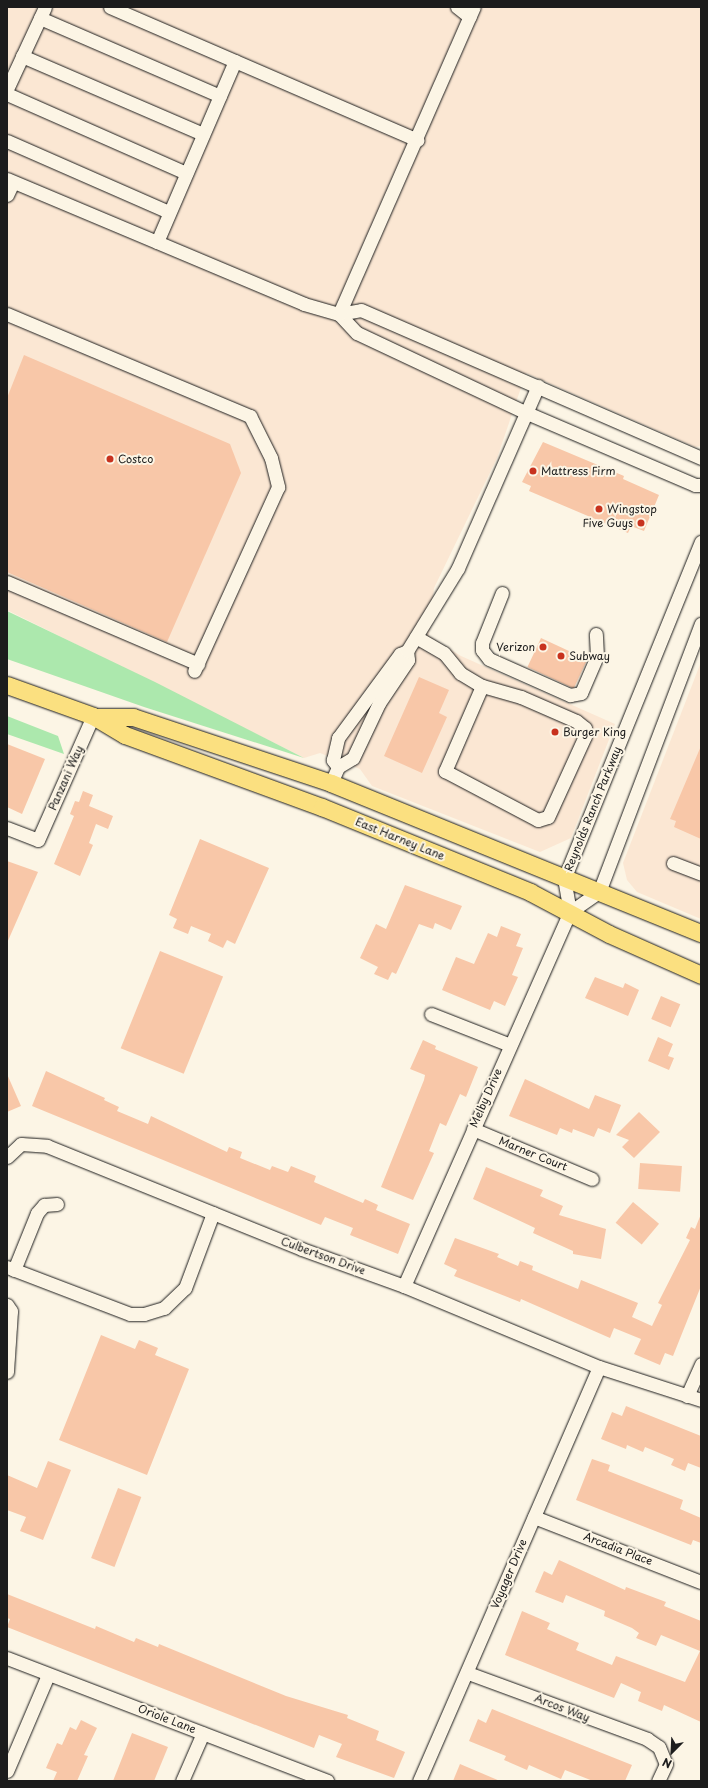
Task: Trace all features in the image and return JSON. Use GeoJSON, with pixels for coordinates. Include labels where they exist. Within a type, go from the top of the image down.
{"type":"FeatureCollection","features":[{"type":"Feature","properties":{"kind":"main road","name":"East Harney Lane"},"geometry":{"type":"LineString","coordinates":[[7,685],[93,716],[125,735],[322,807],[570,912],[609,934],[701,975]]}},
{"type":"Feature","properties":{"kind":"main road","name":"East Harney Lane"},"geometry":{"type":"LineString","coordinates":[[93,716],[133,718],[331,783],[564,879],[701,933]]}},
{"type":"Feature","properties":{"kind":"street"},"geometry":{"type":"LineString","coordinates":[[110,7],[417,140]]}},
{"type":"Feature","properties":{"kind":"street"},"geometry":{"type":"LineString","coordinates":[[339,314],[417,140],[472,12],[457,7]]}},
{"type":"Feature","properties":{"kind":"street"},"geometry":{"type":"LineString","coordinates":[[7,89],[42,13],[220,96]]}},
{"type":"Feature","properties":{"kind":"street"},"geometry":{"type":"LineString","coordinates":[[22,56],[203,134]]}},
{"type":"Feature","properties":{"kind":"street"},"geometry":{"type":"LineString","coordinates":[[157,242],[235,61]]}},
{"type":"Feature","properties":{"kind":"street"},"geometry":{"type":"LineString","coordinates":[[7,94],[186,173]]}},
{"type":"Feature","properties":{"kind":"street"},"geometry":{"type":"LineString","coordinates":[[7,141],[169,212]]}},
{"type":"Feature","properties":{"kind":"street"},"geometry":{"type":"LineString","coordinates":[[7,195],[10,181],[304,304],[339,314],[361,310],[701,458]]}},
{"type":"Feature","properties":{"kind":"street"},"geometry":{"type":"LineString","coordinates":[[7,314],[250,416],[271,458],[278,487],[196,668],[7,582]]}},
{"type":"Feature","properties":{"kind":"street"},"geometry":{"type":"LineString","coordinates":[[339,314],[358,333],[527,413],[695,485],[701,485]]}},
{"type":"Feature","properties":{"kind":"street"},"geometry":{"type":"LineString","coordinates":[[338,767],[333,760],[338,738],[400,654],[407,651],[458,568],[538,386]]}},
{"type":"Feature","properties":{"kind":"street","name":"Reynolds Ranch Parkway"},"geometry":{"type":"LineString","coordinates":[[570,912],[564,879],[701,542]]}},
{"type":"Feature","properties":{"kind":"street"},"geometry":{"type":"LineString","coordinates":[[502,593],[482,643],[482,650],[489,660],[570,695],[581,694],[597,656],[596,634]]}},
{"type":"Feature","properties":{"kind":"street"},"geometry":{"type":"LineString","coordinates":[[570,912],[600,892],[701,624]]}},
{"type":"Feature","properties":{"kind":"street"},"geometry":{"type":"LineString","coordinates":[[416,637],[444,653],[460,673],[482,686],[521,697],[576,721],[584,728],[586,736],[548,817],[538,820],[445,771],[482,686]]}},
{"type":"Feature","properties":{"kind":"street"},"geometry":{"type":"LineString","coordinates":[[331,783],[338,767],[353,758],[379,703],[408,660],[407,651]]}},
{"type":"Feature","properties":{"kind":"street","name":"Panzani Way"},"geometry":{"type":"LineString","coordinates":[[7,828],[38,840],[93,716]]}},
{"type":"Feature","properties":{"kind":"street"},"geometry":{"type":"LineString","coordinates":[[673,862],[701,874]]}},
{"type":"Feature","properties":{"kind":"street","name":"Melby Drive"},"geometry":{"type":"LineString","coordinates":[[404,1286],[570,912]]}},
{"type":"Feature","properties":{"kind":"street"},"geometry":{"type":"LineString","coordinates":[[431,1014],[510,1045]]}},
{"type":"Feature","properties":{"kind":"street","name":"Marner Court"},"geometry":{"type":"LineString","coordinates":[[473,1129],[592,1178]]}},
{"type":"Feature","properties":{"kind":"street","name":"Culbertson Drive"},"geometry":{"type":"LineString","coordinates":[[7,1157],[21,1144],[47,1146],[213,1213],[404,1286],[599,1367],[701,1400]]}},
{"type":"Feature","properties":{"kind":"street"},"geometry":{"type":"LineString","coordinates":[[57,1204],[44,1205],[37,1213],[11,1268],[130,1314],[164,1308],[180,1294],[213,1213]]}},
{"type":"Feature","properties":{"kind":"street"},"geometry":{"type":"LineString","coordinates":[[7,1305],[11,1312],[7,1372]]}},
{"type":"Feature","properties":{"kind":"street"},"geometry":{"type":"LineString","coordinates":[[687,1396],[701,1364]]}},
{"type":"Feature","properties":{"kind":"street","name":"Voyager Drive"},"geometry":{"type":"LineString","coordinates":[[419,1781],[468,1673],[599,1367]]}},
{"type":"Feature","properties":{"kind":"street","name":"Arcadia Place"},"geometry":{"type":"LineString","coordinates":[[534,1517],[701,1582]]}},
{"type":"Feature","properties":{"kind":"street","name":"Oriole Lane"},"geometry":{"type":"LineString","coordinates":[[7,1658],[327,1781]]}},
{"type":"Feature","properties":{"kind":"street","name":"Arcos Way"},"geometry":{"type":"LineString","coordinates":[[468,1673],[654,1744],[659,1747],[666,1764],[658,1781]]}},
{"type":"Feature","properties":{"kind":"street"},"geometry":{"type":"LineString","coordinates":[[7,1771],[48,1675]]}},
{"type":"Feature","properties":{"kind":"street"},"geometry":{"type":"LineString","coordinates":[[182,1781],[203,1733]]}},
{"type":"Feature","properties":{"kind":"shaded area"},"geometry":{"type":"Polygon","coordinates":[[[7,7],[701,7],[701,446],[695,447],[526,373],[497,458],[434,588],[429,636],[461,656],[615,724],[571,838],[540,852],[372,786],[360,769],[320,753],[304,758],[7,610],[7,7]]]}},
{"type":"Feature","properties":{"kind":"shaded area"},"geometry":{"type":"Polygon","coordinates":[[[701,662],[701,919],[637,892],[627,880],[623,863],[701,662]]]}},
{"type":"Feature","properties":{"kind":"green space"},"geometry":{"type":"Polygon","coordinates":[[[7,611],[155,682],[304,758],[144,707],[7,659],[7,611]]]}},
{"type":"Feature","properties":{"kind":"green space"},"geometry":{"type":"Polygon","coordinates":[[[7,716],[58,736],[64,754],[7,734],[7,716]]]}},
{"type":"Feature","properties":{"kind":"building"},"geometry":{"type":"Polygon","coordinates":[[[24,355],[230,444],[241,473],[167,642],[7,572],[7,398],[24,355]]]}},
{"type":"Feature","properties":{"kind":"building"},"geometry":{"type":"Polygon","coordinates":[[[543,442],[624,476],[623,479],[659,495],[644,531],[631,526],[628,533],[529,491],[531,486],[522,482],[543,442]]]}},
{"type":"Feature","properties":{"kind":"building"},"geometry":{"type":"Polygon","coordinates":[[[541,638],[587,660],[574,689],[527,667],[541,638]]]}},
{"type":"Feature","properties":{"kind":"building"},"geometry":{"type":"Polygon","coordinates":[[[419,677],[449,690],[439,713],[447,717],[422,773],[384,756],[419,677]]]}},
{"type":"Feature","properties":{"kind":"building"},"geometry":{"type":"Polygon","coordinates":[[[7,744],[45,759],[22,814],[7,807],[7,744]]]}},
{"type":"Feature","properties":{"kind":"building"},"geometry":{"type":"Polygon","coordinates":[[[701,746],[701,839],[674,827],[676,821],[670,819],[701,746]]]}},
{"type":"Feature","properties":{"kind":"building"},"geometry":{"type":"Polygon","coordinates":[[[83,791],[93,795],[89,806],[113,816],[108,829],[96,824],[89,843],[93,845],[80,876],[54,864],[74,816],[70,814],[75,801],[79,802],[83,791]]]}},
{"type":"Feature","properties":{"kind":"building"},"geometry":{"type":"Polygon","coordinates":[[[200,839],[269,868],[235,944],[227,940],[223,948],[208,941],[211,934],[191,926],[188,934],[173,928],[177,919],[169,915],[200,839]]]}},
{"type":"Feature","properties":{"kind":"building"},"geometry":{"type":"Polygon","coordinates":[[[7,861],[38,872],[7,943],[7,861]]]}},
{"type":"Feature","properties":{"kind":"building"},"geometry":{"type":"Polygon","coordinates":[[[405,885],[462,906],[451,930],[435,923],[433,929],[419,924],[396,974],[392,972],[388,980],[374,974],[378,967],[360,958],[376,924],[386,929],[405,885]]]}},
{"type":"Feature","properties":{"kind":"building"},"geometry":{"type":"Polygon","coordinates":[[[501,926],[521,934],[516,946],[523,948],[512,975],[518,977],[505,1006],[494,1001],[490,1010],[442,990],[456,957],[474,964],[488,933],[497,937],[501,926]]]}},
{"type":"Feature","properties":{"kind":"building"},"geometry":{"type":"Polygon","coordinates":[[[160,951],[223,976],[184,1074],[121,1048],[160,951]]]}},
{"type":"Feature","properties":{"kind":"building"},"geometry":{"type":"Polygon","coordinates":[[[595,977],[623,988],[625,983],[639,990],[628,1016],[585,998],[595,977]]]}},
{"type":"Feature","properties":{"kind":"building"},"geometry":{"type":"Polygon","coordinates":[[[661,996],[680,1004],[671,1027],[651,1019],[661,996]]]}},
{"type":"Feature","properties":{"kind":"building"},"geometry":{"type":"Polygon","coordinates":[[[658,1037],[673,1044],[668,1056],[674,1058],[669,1070],[648,1061],[658,1037]]]}},
{"type":"Feature","properties":{"kind":"building"},"geometry":{"type":"Polygon","coordinates":[[[423,1040],[436,1046],[435,1049],[478,1067],[466,1097],[460,1094],[446,1126],[440,1123],[429,1151],[434,1153],[413,1200],[381,1187],[424,1080],[425,1075],[410,1069],[423,1040]]]}},
{"type":"Feature","properties":{"kind":"building"},"geometry":{"type":"Polygon","coordinates":[[[46,1071],[105,1098],[104,1100],[119,1107],[117,1111],[148,1124],[151,1116],[227,1152],[229,1147],[242,1152],[240,1158],[270,1170],[272,1166],[288,1172],[291,1166],[316,1176],[314,1182],[363,1203],[365,1199],[378,1205],[376,1210],[410,1224],[398,1254],[350,1235],[353,1228],[325,1217],[321,1225],[32,1106],[46,1071]]]}},
{"type":"Feature","properties":{"kind":"building"},"geometry":{"type":"Polygon","coordinates":[[[7,1074],[21,1106],[7,1112],[7,1074]]]}},
{"type":"Feature","properties":{"kind":"building"},"geometry":{"type":"Polygon","coordinates":[[[525,1079],[589,1109],[595,1095],[621,1105],[610,1133],[598,1128],[594,1137],[573,1129],[572,1133],[560,1128],[557,1135],[509,1116],[525,1079]]]}},
{"type":"Feature","properties":{"kind":"building"},"geometry":{"type":"Polygon","coordinates":[[[639,1112],[660,1132],[634,1158],[622,1147],[629,1140],[616,1135],[639,1112]]]}},
{"type":"Feature","properties":{"kind":"building"},"geometry":{"type":"Polygon","coordinates":[[[640,1163],[682,1166],[680,1192],[638,1189],[640,1163]]]}},
{"type":"Feature","properties":{"kind":"building"},"geometry":{"type":"Polygon","coordinates":[[[486,1167],[543,1190],[540,1196],[563,1206],[559,1215],[606,1229],[601,1259],[573,1254],[573,1251],[533,1233],[535,1228],[473,1199],[486,1167]]]}},
{"type":"Feature","properties":{"kind":"building"},"geometry":{"type":"Polygon","coordinates":[[[633,1202],[659,1224],[642,1245],[616,1223],[633,1202]]]}},
{"type":"Feature","properties":{"kind":"building"},"geometry":{"type":"Polygon","coordinates":[[[701,1214],[701,1286],[673,1356],[665,1353],[660,1365],[634,1354],[641,1339],[614,1328],[610,1338],[521,1299],[520,1302],[454,1276],[457,1270],[444,1264],[455,1238],[499,1254],[497,1257],[518,1266],[520,1261],[533,1266],[532,1270],[578,1289],[581,1280],[638,1303],[632,1317],[652,1326],[662,1305],[658,1303],[690,1240],[686,1238],[691,1227],[695,1229],[701,1214]]]}},
{"type":"Feature","properties":{"kind":"building"},"geometry":{"type":"Polygon","coordinates":[[[101,1335],[135,1349],[139,1340],[158,1348],[155,1355],[189,1369],[147,1475],[59,1440],[101,1335]]]}},
{"type":"Feature","properties":{"kind":"building"},"geometry":{"type":"Polygon","coordinates":[[[626,1406],[701,1436],[701,1468],[688,1463],[685,1471],[671,1465],[674,1459],[645,1447],[643,1452],[627,1445],[626,1449],[601,1439],[612,1412],[622,1416],[626,1406]]]}},
{"type":"Feature","properties":{"kind":"building"},"geometry":{"type":"Polygon","coordinates":[[[592,1459],[610,1465],[608,1471],[683,1500],[680,1509],[701,1518],[701,1543],[693,1540],[691,1545],[576,1500],[592,1459]]]}},
{"type":"Feature","properties":{"kind":"building"},"geometry":{"type":"Polygon","coordinates":[[[48,1461],[71,1470],[43,1540],[20,1531],[26,1517],[7,1510],[7,1475],[37,1488],[48,1461]]]}},
{"type":"Feature","properties":{"kind":"building"},"geometry":{"type":"Polygon","coordinates":[[[118,1488],[141,1497],[114,1567],[91,1558],[118,1488]]]}},
{"type":"Feature","properties":{"kind":"building"},"geometry":{"type":"Polygon","coordinates":[[[559,1560],[625,1590],[626,1587],[666,1602],[664,1606],[701,1621],[701,1722],[664,1705],[662,1711],[638,1701],[641,1692],[621,1683],[614,1698],[505,1655],[522,1611],[550,1623],[547,1629],[579,1643],[576,1650],[612,1665],[616,1656],[685,1682],[700,1651],[661,1635],[656,1646],[636,1638],[639,1633],[632,1628],[604,1616],[605,1611],[566,1595],[563,1603],[535,1592],[544,1571],[552,1575],[559,1560]]]}},
{"type":"Feature","properties":{"kind":"building"},"geometry":{"type":"Polygon","coordinates":[[[7,1594],[95,1629],[96,1626],[134,1642],[136,1638],[158,1647],[159,1644],[286,1696],[348,1715],[347,1718],[379,1731],[376,1740],[405,1752],[394,1778],[336,1757],[342,1744],[319,1735],[314,1748],[7,1627],[10,1619],[7,1618],[7,1594]]]}},
{"type":"Feature","properties":{"kind":"building"},"geometry":{"type":"Polygon","coordinates":[[[492,1709],[632,1765],[625,1781],[593,1781],[565,1770],[561,1779],[529,1765],[527,1770],[504,1760],[506,1756],[469,1741],[478,1719],[486,1723],[492,1709]]]}},
{"type":"Feature","properties":{"kind":"building"},"geometry":{"type":"Polygon","coordinates":[[[81,1720],[97,1728],[84,1755],[88,1756],[77,1781],[53,1781],[57,1772],[46,1768],[57,1743],[62,1745],[70,1727],[76,1730],[81,1720]]]}},
{"type":"Feature","properties":{"kind":"building"},"geometry":{"type":"Polygon","coordinates":[[[132,1733],[168,1747],[154,1781],[113,1781],[132,1733]]]}},
{"type":"Feature","properties":{"kind":"building"},"geometry":{"type":"Polygon","coordinates":[[[460,1764],[500,1781],[453,1781],[460,1764]]]}},
{"type":"Feature","properties":{"kind":"place","name":"Costco"},"geometry":{"type":"Point","coordinates":[110,459]}},
{"type":"Feature","properties":{"kind":"place","name":"Mattress Firm"},"geometry":{"type":"Point","coordinates":[533,471]}},
{"type":"Feature","properties":{"kind":"place","name":"Wingstop"},"geometry":{"type":"Point","coordinates":[599,509]}},
{"type":"Feature","properties":{"kind":"place","name":"Five Guys"},"geometry":{"type":"Point","coordinates":[641,523]}},
{"type":"Feature","properties":{"kind":"place","name":"Verizon"},"geometry":{"type":"Point","coordinates":[543,647]}},
{"type":"Feature","properties":{"kind":"place","name":"Subway"},"geometry":{"type":"Point","coordinates":[561,656]}},
{"type":"Feature","properties":{"kind":"place","name":"Burger King"},"geometry":{"type":"Point","coordinates":[555,732]}}]}
